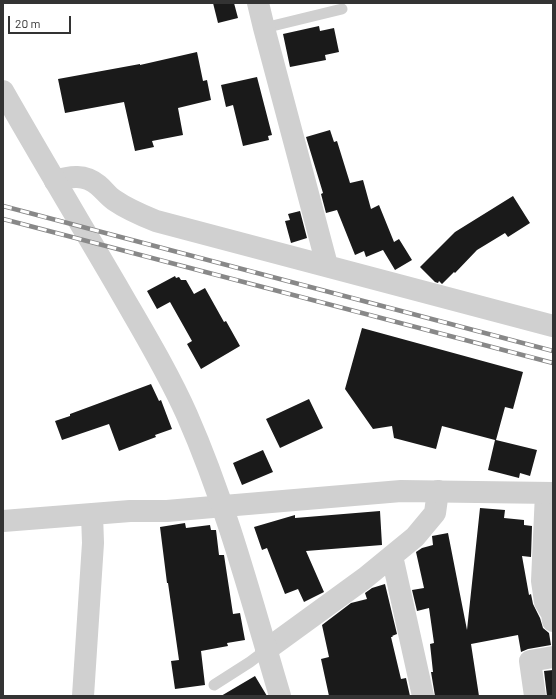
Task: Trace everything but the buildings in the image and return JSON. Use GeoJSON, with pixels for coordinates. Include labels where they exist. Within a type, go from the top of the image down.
{"type":"FeatureCollection","features":[{"type":"Feature","properties":{"kind":"street"},"geometry":{"type":"LineString","coordinates":[[258,3],[327,266]]}},
{"type":"Feature","properties":{"kind":"street"},"geometry":{"type":"LineString","coordinates":[[3,91],[170,380],[198,442],[224,506],[280,696]]}},
{"type":"Feature","properties":{"kind":"street"},"geometry":{"type":"LineString","coordinates":[[55,181],[77,176],[86,178],[98,184],[113,199],[126,208],[156,221],[553,326]]}},
{"type":"Feature","properties":{"kind":"street"},"geometry":{"type":"LineString","coordinates":[[266,650],[359,582],[415,537],[435,513],[438,491]]}},
{"type":"Feature","properties":{"kind":"street"},"geometry":{"type":"LineString","coordinates":[[3,521],[130,511],[167,511],[394,492],[438,491],[549,493],[542,581],[545,602],[552,614],[553,620]]}},
{"type":"Feature","properties":{"kind":"street"},"geometry":{"type":"LineString","coordinates":[[83,696],[93,543],[92,514]]}},
{"type":"Feature","properties":{"kind":"street"},"geometry":{"type":"LineString","coordinates":[[392,556],[423,696]]}},
{"type":"Feature","properties":{"kind":"street"},"geometry":{"type":"LineString","coordinates":[[535,696],[530,660],[553,657]]}},
{"type":"Feature","properties":{"kind":"lane"},"geometry":{"type":"LineString","coordinates":[[264,28],[342,9]]}},
{"type":"Feature","properties":{"kind":"lane"},"geometry":{"type":"LineString","coordinates":[[214,685],[266,650]]}},
{"type":"Feature","properties":{"kind":"railway"},"geometry":{"type":"LineString","coordinates":[[3,206],[553,351]]}},
{"type":"Feature","properties":{"kind":"railway"},"geometry":{"type":"LineString","coordinates":[[3,219],[553,363]]}}]}
